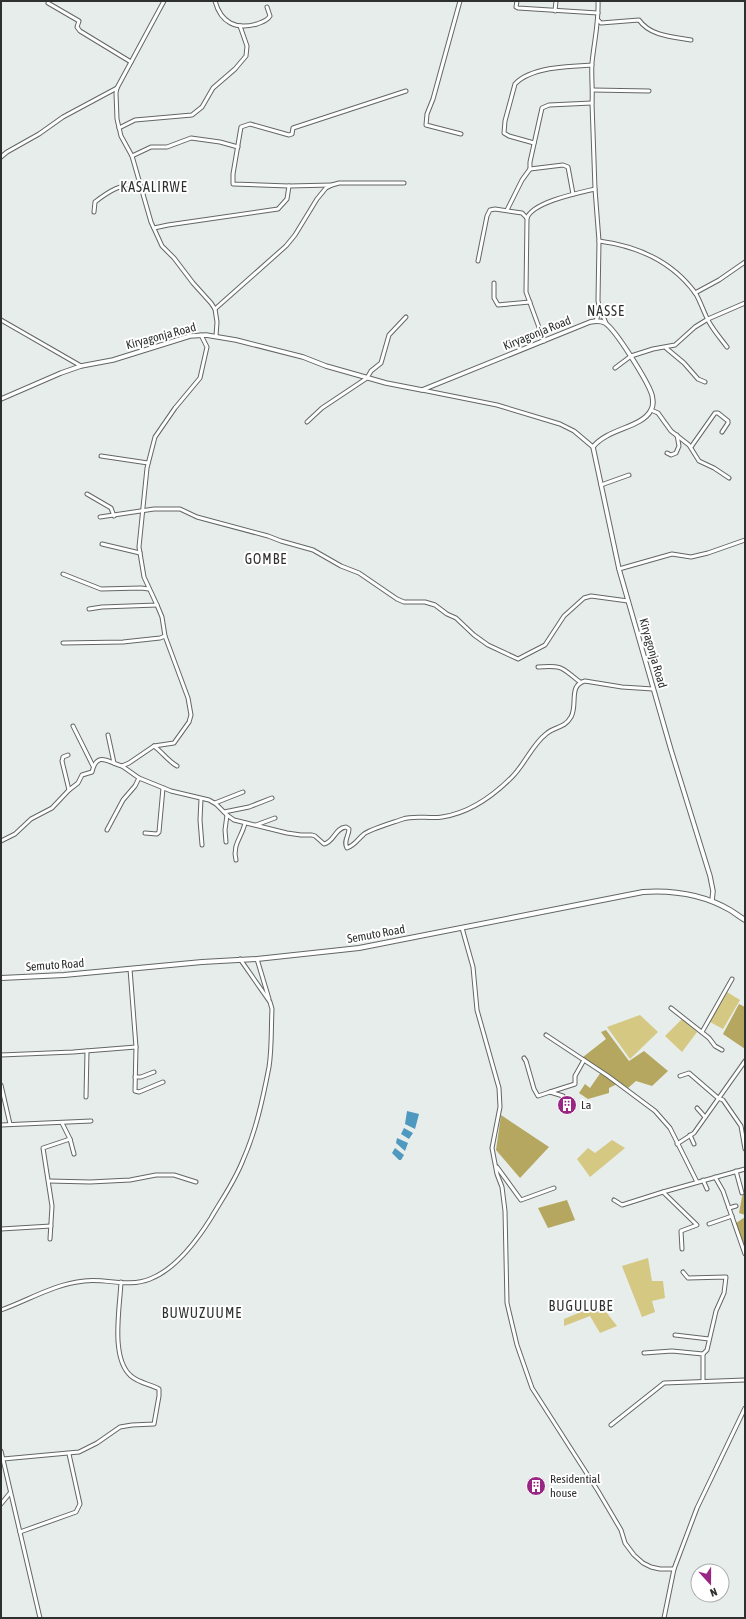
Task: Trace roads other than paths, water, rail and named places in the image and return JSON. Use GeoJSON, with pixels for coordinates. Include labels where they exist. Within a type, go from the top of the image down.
{"type":"FeatureCollection","features":[{"type":"Feature","properties":{"kind":"main road","name":"Semuto Road"},"geometry":{"type":"LineString","coordinates":[[1,978],[34,978],[240,959],[257,959],[359,948],[643,892],[668,892],[684,894],[712,901],[731,910],[745,920]]}},
{"type":"Feature","properties":{"kind":"street"},"geometry":{"type":"LineString","coordinates":[[164,1],[117,88],[117,120],[121,136],[132,156],[154,228],[162,246],[181,266],[215,309],[217,322],[216,336]]}},
{"type":"Feature","properties":{"kind":"street"},"geometry":{"type":"LineString","coordinates":[[215,1],[222,16],[232,24],[246,27],[268,19],[270,16],[267,7]]}},
{"type":"Feature","properties":{"kind":"street"},"geometry":{"type":"LineString","coordinates":[[460,1],[433,99],[426,114],[426,125],[461,134]]}},
{"type":"Feature","properties":{"kind":"street"},"geometry":{"type":"LineString","coordinates":[[517,1],[516,7],[518,8],[598,13]]}},
{"type":"Feature","properties":{"kind":"street"},"geometry":{"type":"LineString","coordinates":[[555,11],[556,1]]}},
{"type":"Feature","properties":{"kind":"street"},"geometry":{"type":"LineString","coordinates":[[422,390],[497,405],[560,424],[574,431],[593,448],[601,439],[641,420],[647,416],[651,410],[653,405],[651,391],[631,356],[606,324],[600,309],[598,288],[599,241],[595,189],[592,103],[592,65],[598,20],[598,1]]}},
{"type":"Feature","properties":{"kind":"street"},"geometry":{"type":"LineString","coordinates":[[48,3],[79,21],[77,27],[80,31],[131,62]]}},
{"type":"Feature","properties":{"kind":"street"},"geometry":{"type":"LineString","coordinates":[[598,20],[601,23],[638,20],[644,28],[666,36],[691,40]]}},
{"type":"Feature","properties":{"kind":"street"},"geometry":{"type":"LineString","coordinates":[[119,128],[135,120],[192,115],[202,107],[213,88],[246,56],[247,46],[240,26]]}},
{"type":"Feature","properties":{"kind":"street"},"geometry":{"type":"LineString","coordinates":[[534,143],[509,136],[504,133],[505,121],[515,84],[518,80],[530,75],[552,69],[592,65]]}},
{"type":"Feature","properties":{"kind":"street"},"geometry":{"type":"LineString","coordinates":[[1,157],[55,124],[63,117],[117,88]]}},
{"type":"Feature","properties":{"kind":"street"},"geometry":{"type":"LineString","coordinates":[[593,90],[649,91]]}},
{"type":"Feature","properties":{"kind":"street"},"geometry":{"type":"LineString","coordinates":[[332,185],[289,186],[233,184],[233,174],[241,127],[245,124],[250,124],[289,135],[292,134],[293,128],[406,91]]}},
{"type":"Feature","properties":{"kind":"street"},"geometry":{"type":"LineString","coordinates":[[507,210],[522,180],[530,169],[530,162],[541,110],[545,106],[592,103]]}},
{"type":"Feature","properties":{"kind":"street"},"geometry":{"type":"LineString","coordinates":[[132,156],[151,147],[167,148],[191,138],[220,142],[238,147]]}},
{"type":"Feature","properties":{"kind":"street"},"geometry":{"type":"LineString","coordinates":[[530,169],[563,165],[568,167],[573,194]]}},
{"type":"Feature","properties":{"kind":"street"},"geometry":{"type":"LineString","coordinates":[[215,309],[286,246],[326,188],[339,183],[404,183]]}},
{"type":"Feature","properties":{"kind":"street"},"geometry":{"type":"LineString","coordinates":[[94,212],[95,202],[105,194],[123,186],[140,184]]}},
{"type":"Feature","properties":{"kind":"street"},"geometry":{"type":"LineString","coordinates":[[154,228],[278,209],[287,198],[289,186]]}},
{"type":"Feature","properties":{"kind":"street"},"geometry":{"type":"LineString","coordinates":[[544,341],[526,292],[527,218],[531,211],[573,194],[595,189]]}},
{"type":"Feature","properties":{"kind":"street"},"geometry":{"type":"LineString","coordinates":[[478,261],[488,212],[492,209],[507,210],[522,213],[527,218]]}},
{"type":"Feature","properties":{"kind":"street"},"geometry":{"type":"LineString","coordinates":[[599,241],[638,250],[664,263],[677,272],[695,293],[708,319],[727,347]]}},
{"type":"Feature","properties":{"kind":"street"},"geometry":{"type":"LineString","coordinates":[[695,293],[719,280],[745,262]]}},
{"type":"Feature","properties":{"kind":"street"},"geometry":{"type":"LineString","coordinates":[[494,283],[494,298],[498,304],[530,302]]}},
{"type":"Feature","properties":{"kind":"street"},"geometry":{"type":"LineString","coordinates":[[615,368],[631,356],[653,349],[671,347],[680,342],[695,327],[708,319],[745,303]]}},
{"type":"Feature","properties":{"kind":"street"},"geometry":{"type":"LineString","coordinates":[[600,309],[596,321],[606,324]]}},
{"type":"Feature","properties":{"kind":"street"},"geometry":{"type":"LineString","coordinates":[[307,422],[322,408],[366,378],[371,371],[381,363],[389,335],[406,317]]}},
{"type":"Feature","properties":{"kind":"street"},"geometry":{"type":"LineString","coordinates":[[1,320],[81,366]]}},
{"type":"Feature","properties":{"kind":"street","name":"Kiryagonja Road"},"geometry":{"type":"LineString","coordinates":[[1,398],[81,366],[113,360],[190,336],[201,335],[216,336],[303,357],[326,366],[366,378],[422,390],[432,388],[596,321]]}},
{"type":"Feature","properties":{"kind":"street"},"geometry":{"type":"LineString","coordinates":[[122,766],[154,746],[174,743],[189,722],[191,715],[188,698],[165,636],[162,617],[143,572],[139,538],[148,463],[154,437],[175,408],[200,378],[207,346],[201,335]]}},
{"type":"Feature","properties":{"kind":"street"},"geometry":{"type":"LineString","coordinates":[[666,348],[684,363],[698,379],[705,382]]}},
{"type":"Feature","properties":{"kind":"street"},"geometry":{"type":"LineString","coordinates":[[651,410],[658,413],[668,427],[691,447],[699,461],[714,468],[729,478]]}},
{"type":"Feature","properties":{"kind":"street"},"geometry":{"type":"LineString","coordinates":[[691,447],[715,413],[718,412],[728,421],[722,432]]}},
{"type":"Feature","properties":{"kind":"street"},"geometry":{"type":"LineString","coordinates":[[667,453],[671,455],[676,453],[679,446],[677,435]]}},
{"type":"Feature","properties":{"kind":"street","name":"Kiryagonja Road"},"geometry":{"type":"LineString","coordinates":[[593,448],[619,569],[653,688],[710,876],[713,891],[712,901]]}},
{"type":"Feature","properties":{"kind":"street"},"geometry":{"type":"LineString","coordinates":[[101,456],[148,463]]}},
{"type":"Feature","properties":{"kind":"street"},"geometry":{"type":"LineString","coordinates":[[601,485],[629,475]]}},
{"type":"Feature","properties":{"kind":"street"},"geometry":{"type":"LineString","coordinates":[[87,494],[110,508],[114,516]]}},
{"type":"Feature","properties":{"kind":"street"},"geometry":{"type":"LineString","coordinates":[[100,517],[139,511],[180,510],[197,517],[268,536],[281,542],[312,550],[341,566],[359,573],[397,599],[404,602],[425,602],[435,605],[456,618],[474,635],[488,645],[518,658],[545,645],[564,616],[584,598],[591,596],[628,601]]}},
{"type":"Feature","properties":{"kind":"street"},"geometry":{"type":"LineString","coordinates":[[619,569],[672,554],[691,557],[708,553],[745,540]]}},
{"type":"Feature","properties":{"kind":"street"},"geometry":{"type":"LineString","coordinates":[[102,544],[140,553]]}},
{"type":"Feature","properties":{"kind":"street"},"geometry":{"type":"LineString","coordinates":[[63,574],[101,589],[149,589]]}},
{"type":"Feature","properties":{"kind":"street"},"geometry":{"type":"LineString","coordinates":[[89,609],[102,607],[156,605]]}},
{"type":"Feature","properties":{"kind":"street"},"geometry":{"type":"LineString","coordinates":[[63,643],[123,642],[160,638],[165,636]]}},
{"type":"Feature","properties":{"kind":"street"},"geometry":{"type":"LineString","coordinates":[[538,667],[559,666],[569,672],[580,682]]}},
{"type":"Feature","properties":{"kind":"street"},"geometry":{"type":"LineString","coordinates":[[1,841],[15,834],[31,819],[48,812],[69,790],[78,783],[84,774],[92,772],[94,764],[99,760],[105,759],[122,766],[139,778],[163,788],[209,800],[215,803],[234,820],[301,835],[312,835],[324,844],[330,840],[339,829],[346,827],[349,829],[345,845],[347,848],[353,846],[363,834],[404,819],[442,817],[478,805],[513,776],[546,734],[566,723],[572,716],[575,687],[580,682],[585,681],[622,687],[653,688]]}},
{"type":"Feature","properties":{"kind":"street"},"geometry":{"type":"LineString","coordinates":[[73,726],[93,766]]}},
{"type":"Feature","properties":{"kind":"street"},"geometry":{"type":"LineString","coordinates":[[108,735],[114,763]]}},
{"type":"Feature","properties":{"kind":"street"},"geometry":{"type":"LineString","coordinates":[[154,746],[164,754],[170,762],[177,766]]}},
{"type":"Feature","properties":{"kind":"street"},"geometry":{"type":"LineString","coordinates":[[68,755],[63,757],[62,761],[69,790]]}},
{"type":"Feature","properties":{"kind":"street"},"geometry":{"type":"LineString","coordinates":[[107,830],[123,800],[135,786],[139,778]]}},
{"type":"Feature","properties":{"kind":"street"},"geometry":{"type":"LineString","coordinates":[[144,833],[157,834],[159,832],[163,788]]}},
{"type":"Feature","properties":{"kind":"street"},"geometry":{"type":"LineString","coordinates":[[215,803],[243,792]]}},
{"type":"Feature","properties":{"kind":"street"},"geometry":{"type":"LineString","coordinates":[[201,798],[200,820],[202,845]]}},
{"type":"Feature","properties":{"kind":"street"},"geometry":{"type":"LineString","coordinates":[[224,812],[249,807],[272,798]]}},
{"type":"Feature","properties":{"kind":"street"},"geometry":{"type":"LineString","coordinates":[[226,842],[225,830],[227,815]]}},
{"type":"Feature","properties":{"kind":"street"},"geometry":{"type":"LineString","coordinates":[[254,825],[275,818]]}},
{"type":"Feature","properties":{"kind":"street"},"geometry":{"type":"LineString","coordinates":[[236,860],[235,847],[243,832],[245,823]]}},
{"type":"Feature","properties":{"kind":"street"},"geometry":{"type":"LineString","coordinates":[[462,928],[473,967],[477,1010],[499,1088],[500,1106],[492,1148],[502,1187],[505,1211],[507,1303],[517,1345],[532,1388],[598,1491],[621,1530],[625,1543],[634,1555],[643,1563],[660,1570],[674,1569]]}},
{"type":"Feature","properties":{"kind":"street"},"geometry":{"type":"LineString","coordinates":[[240,959],[270,1002]]}},
{"type":"Feature","properties":{"kind":"street"},"geometry":{"type":"LineString","coordinates":[[1,1310],[40,1293],[73,1282],[92,1280],[135,1283],[150,1279],[182,1257],[199,1237],[233,1182],[243,1161],[254,1131],[269,1066],[272,1009],[257,959]]}},
{"type":"Feature","properties":{"kind":"street"},"geometry":{"type":"LineString","coordinates":[[130,969],[136,1047],[134,1089],[136,1093],[164,1082]]}},
{"type":"Feature","properties":{"kind":"street"},"geometry":{"type":"LineString","coordinates":[[702,1032],[732,979]]}},
{"type":"Feature","properties":{"kind":"street"},"geometry":{"type":"LineString","coordinates":[[671,1008],[722,1050]]}},
{"type":"Feature","properties":{"kind":"street"},"geometry":{"type":"LineString","coordinates":[[546,1035],[608,1076],[655,1111],[670,1128],[697,1182]]}},
{"type":"Feature","properties":{"kind":"street"},"geometry":{"type":"LineString","coordinates":[[1,1055],[136,1047]]}},
{"type":"Feature","properties":{"kind":"street"},"geometry":{"type":"LineString","coordinates":[[86,1097],[87,1051]]}},
{"type":"Feature","properties":{"kind":"street"},"geometry":{"type":"LineString","coordinates":[[524,1058],[534,1089],[538,1096],[575,1084],[575,1076],[584,1060]]}},
{"type":"Feature","properties":{"kind":"street"},"geometry":{"type":"LineString","coordinates":[[677,1144],[694,1133],[745,1061]]}},
{"type":"Feature","properties":{"kind":"street"},"geometry":{"type":"LineString","coordinates":[[135,1077],[141,1077],[154,1072]]}},
{"type":"Feature","properties":{"kind":"street"},"geometry":{"type":"LineString","coordinates":[[680,1076],[689,1073],[718,1098],[723,1100],[741,1126],[745,1149]]}},
{"type":"Feature","properties":{"kind":"street"},"geometry":{"type":"LineString","coordinates":[[1,1085],[10,1124]]}},
{"type":"Feature","properties":{"kind":"street"},"geometry":{"type":"LineString","coordinates":[[550,1092],[563,1096]]}},
{"type":"Feature","properties":{"kind":"street"},"geometry":{"type":"LineString","coordinates":[[697,1108],[705,1117]]}},
{"type":"Feature","properties":{"kind":"street"},"geometry":{"type":"LineString","coordinates":[[1,1125],[91,1121]]}},
{"type":"Feature","properties":{"kind":"street"},"geometry":{"type":"LineString","coordinates":[[62,1123],[70,1140],[74,1154]]}},
{"type":"Feature","properties":{"kind":"street"},"geometry":{"type":"LineString","coordinates":[[690,1135],[694,1144]]}},
{"type":"Feature","properties":{"kind":"street"},"geometry":{"type":"LineString","coordinates":[[50,1239],[52,1206],[43,1148],[45,1146],[70,1140]]}},
{"type":"Feature","properties":{"kind":"street"},"geometry":{"type":"LineString","coordinates":[[496,1164],[521,1200],[554,1188]]}},
{"type":"Feature","properties":{"kind":"street"},"geometry":{"type":"LineString","coordinates":[[614,1200],[622,1205],[703,1180],[745,1169]]}},
{"type":"Feature","properties":{"kind":"street"},"geometry":{"type":"LineString","coordinates":[[736,1171],[742,1193]]}},
{"type":"Feature","properties":{"kind":"street"},"geometry":{"type":"LineString","coordinates":[[49,1181],[90,1182],[130,1180],[156,1175],[174,1175],[196,1182]]}},
{"type":"Feature","properties":{"kind":"street"},"geometry":{"type":"LineString","coordinates":[[715,1177],[723,1191],[745,1254]]}},
{"type":"Feature","properties":{"kind":"street"},"geometry":{"type":"LineString","coordinates":[[703,1180],[707,1189]]}},
{"type":"Feature","properties":{"kind":"street"},"geometry":{"type":"LineString","coordinates":[[664,1192],[697,1225],[681,1231],[682,1249]]}},
{"type":"Feature","properties":{"kind":"street"},"geometry":{"type":"LineString","coordinates":[[729,1208],[736,1206]]}},
{"type":"Feature","properties":{"kind":"street"},"geometry":{"type":"LineString","coordinates":[[709,1224],[732,1216]]}},
{"type":"Feature","properties":{"kind":"street"},"geometry":{"type":"LineString","coordinates":[[1,1229],[51,1226]]}},
{"type":"Feature","properties":{"kind":"street"},"geometry":{"type":"LineString","coordinates":[[683,1272],[688,1278],[726,1276],[724,1293],[716,1311],[707,1350],[703,1354]]}},
{"type":"Feature","properties":{"kind":"street"},"geometry":{"type":"LineString","coordinates":[[3,1459],[79,1452],[97,1443],[120,1427],[132,1424],[154,1424],[159,1389],[142,1382],[126,1371],[118,1348],[121,1282]]}},
{"type":"Feature","properties":{"kind":"street"},"geometry":{"type":"LineString","coordinates":[[675,1335],[709,1339]]}},
{"type":"Feature","properties":{"kind":"street"},"geometry":{"type":"LineString","coordinates":[[644,1353],[672,1351],[703,1354]]}},
{"type":"Feature","properties":{"kind":"street"},"geometry":{"type":"LineString","coordinates":[[703,1354],[703,1381]]}},
{"type":"Feature","properties":{"kind":"street"},"geometry":{"type":"LineString","coordinates":[[611,1425],[664,1384],[745,1380]]}},
{"type":"Feature","properties":{"kind":"street"},"geometry":{"type":"LineString","coordinates":[[664,1618],[674,1569],[697,1508],[745,1408]]}},
{"type":"Feature","properties":{"kind":"street"},"geometry":{"type":"LineString","coordinates":[[1,1451],[40,1618]]}},
{"type":"Feature","properties":{"kind":"street"},"geometry":{"type":"LineString","coordinates":[[20,1532],[78,1510],[80,1504],[69,1454]]}},
{"type":"Feature","properties":{"kind":"street"},"geometry":{"type":"LineString","coordinates":[[1,1504],[10,1493]]}},
{"type":"Feature","properties":{"kind":"water"},"geometry":{"type":"Polygon","coordinates":[[[407,1111],[419,1114],[415,1129],[405,1124],[407,1111]]]}},
{"type":"Feature","properties":{"kind":"water"},"geometry":{"type":"Polygon","coordinates":[[[404,1128],[413,1133],[409,1139],[401,1134],[404,1128]]]}},
{"type":"Feature","properties":{"kind":"water"},"geometry":{"type":"Polygon","coordinates":[[[397,1138],[408,1143],[405,1151],[396,1143],[397,1138]]]}},
{"type":"Feature","properties":{"kind":"water"},"geometry":{"type":"Polygon","coordinates":[[[395,1148],[404,1155],[401,1160],[399,1160],[392,1153],[395,1148]]]}},
{"type":"Feature","properties":{"kind":"place","name":"La"},"geometry":{"type":"Point","coordinates":[567,1105]}},
{"type":"Feature","properties":{"kind":"place","name":"Residential house"},"geometry":{"type":"Point","coordinates":[536,1486]}},
{"type":"Feature","properties":{"kind":"district","name":"KASALIRWE"},"geometry":{"type":"Point","coordinates":[154,187]}},
{"type":"Feature","properties":{"kind":"district","name":"NASSE"},"geometry":{"type":"Point","coordinates":[606,311]}},
{"type":"Feature","properties":{"kind":"district","name":"GOMBE"},"geometry":{"type":"Point","coordinates":[266,559]}},
{"type":"Feature","properties":{"kind":"district","name":"BUGULUBE"},"geometry":{"type":"Point","coordinates":[581,1306]}},
{"type":"Feature","properties":{"kind":"district","name":"BUWUZUUME"},"geometry":{"type":"Point","coordinates":[202,1313]}}]}
